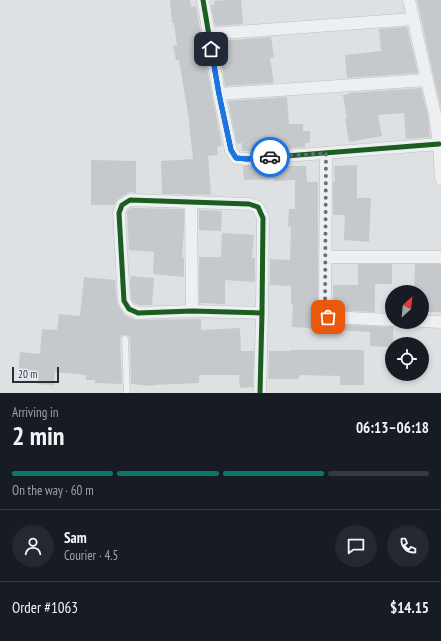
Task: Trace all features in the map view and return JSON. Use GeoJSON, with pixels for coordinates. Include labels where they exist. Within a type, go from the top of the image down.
{"type":"FeatureCollection","features":[{"type":"Feature","properties":{"kind":"street"},"geometry":{"type":"LineString","coordinates":[[203,0],[219,94],[231,150],[236,158],[247,159],[439,144]]}},
{"type":"Feature","properties":{"kind":"street"},"geometry":{"type":"LineString","coordinates":[[409,0],[435,115],[439,144],[441,179]]}},
{"type":"Feature","properties":{"kind":"street"},"geometry":{"type":"LineString","coordinates":[[209,34],[414,19]]}},
{"type":"Feature","properties":{"kind":"street"},"geometry":{"type":"LineString","coordinates":[[219,94],[427,80]]}},
{"type":"Feature","properties":{"kind":"street"},"geometry":{"type":"LineString","coordinates":[[326,153],[325,308],[328,317],[385,320]]}},
{"type":"Feature","properties":{"kind":"street"},"geometry":{"type":"LineString","coordinates":[[260,393],[262,313],[263,218],[258,207],[249,204],[130,200],[122,205],[119,213],[124,301],[128,310],[138,313],[262,313]]}},
{"type":"Feature","properties":{"kind":"street"},"geometry":{"type":"LineString","coordinates":[[191,202],[192,312]]}},
{"type":"Feature","properties":{"kind":"street"},"geometry":{"type":"LineString","coordinates":[[325,256],[441,256]]}},
{"type":"Feature","properties":{"kind":"street"},"geometry":{"type":"LineString","coordinates":[[429,321],[441,322]]}},
{"type":"Feature","properties":{"kind":"lane"},"geometry":{"type":"LineString","coordinates":[[125,339],[127,393]]}},
{"type":"Feature","properties":{"kind":"building"},"geometry":{"type":"Polygon","coordinates":[[[170,0],[190,0],[191,7],[196,6],[222,146],[217,147],[218,155],[208,156],[211,195],[162,194],[161,161],[193,159],[188,114],[179,60],[176,60],[173,46],[177,46],[174,23],[172,23],[170,0]]]}},
{"type":"Feature","properties":{"kind":"building"},"geometry":{"type":"Polygon","coordinates":[[[241,0],[243,24],[215,26],[211,5],[215,4],[214,1],[241,0]]]}},
{"type":"Feature","properties":{"kind":"building"},"geometry":{"type":"Polygon","coordinates":[[[417,0],[441,0],[441,108],[434,78],[417,0]]]}},
{"type":"Feature","properties":{"kind":"building"},"geometry":{"type":"Polygon","coordinates":[[[407,27],[418,73],[347,78],[345,55],[381,51],[379,29],[407,27]]]}},
{"type":"Feature","properties":{"kind":"building"},"geometry":{"type":"Polygon","coordinates":[[[271,37],[274,57],[270,58],[274,83],[225,86],[218,41],[271,37]]]}},
{"type":"Feature","properties":{"kind":"building"},"geometry":{"type":"Polygon","coordinates":[[[421,88],[428,116],[430,137],[406,139],[404,113],[378,115],[382,136],[349,142],[343,95],[349,93],[421,88]]]}},
{"type":"Feature","properties":{"kind":"building"},"geometry":{"type":"Polygon","coordinates":[[[287,97],[289,124],[303,124],[303,131],[310,131],[310,143],[305,143],[305,147],[242,151],[242,143],[237,144],[228,101],[287,97]]]}},
{"type":"Feature","properties":{"kind":"building"},"geometry":{"type":"Polygon","coordinates":[[[91,160],[136,161],[136,193],[130,192],[126,194],[118,199],[114,205],[91,205],[91,160]]]}},
{"type":"Feature","properties":{"kind":"building"},"geometry":{"type":"Polygon","coordinates":[[[357,165],[357,198],[371,198],[369,242],[344,240],[345,215],[333,215],[333,182],[335,182],[334,166],[357,165]]]}},
{"type":"Feature","properties":{"kind":"building"},"geometry":{"type":"Polygon","coordinates":[[[243,166],[306,166],[307,182],[318,182],[318,308],[321,320],[328,324],[385,327],[385,329],[393,329],[393,337],[385,337],[385,347],[370,346],[370,332],[292,327],[293,304],[291,304],[291,286],[270,285],[270,259],[290,260],[291,227],[288,227],[289,209],[295,209],[295,180],[244,180],[243,166]]]}},
{"type":"Feature","properties":{"kind":"building"},"geometry":{"type":"Polygon","coordinates":[[[132,208],[184,209],[182,257],[184,257],[184,277],[153,274],[154,252],[129,250],[127,212],[132,208]]]}},
{"type":"Feature","properties":{"kind":"building"},"geometry":{"type":"Polygon","coordinates":[[[199,210],[222,211],[221,231],[199,230],[199,210]]]}},
{"type":"Feature","properties":{"kind":"building"},"geometry":{"type":"Polygon","coordinates":[[[222,233],[254,235],[252,258],[255,258],[255,282],[225,280],[225,304],[199,303],[199,257],[221,257],[222,233]]]}},
{"type":"Feature","properties":{"kind":"building"},"geometry":{"type":"Polygon","coordinates":[[[358,264],[392,264],[392,284],[375,284],[375,312],[333,310],[333,285],[358,285],[358,264]]]}},
{"type":"Feature","properties":{"kind":"building"},"geometry":{"type":"Polygon","coordinates":[[[415,264],[441,264],[441,312],[429,312],[429,285],[414,285],[415,264]]]}},
{"type":"Feature","properties":{"kind":"building"},"geometry":{"type":"Polygon","coordinates":[[[131,276],[154,278],[152,305],[139,305],[134,303],[131,299],[131,276]]]}},
{"type":"Feature","properties":{"kind":"building"},"geometry":{"type":"Polygon","coordinates":[[[84,277],[115,280],[118,305],[126,316],[135,320],[201,319],[201,330],[240,328],[241,351],[254,351],[253,387],[240,388],[239,375],[199,375],[199,383],[153,386],[131,384],[130,339],[129,336],[125,335],[122,335],[120,339],[122,384],[95,383],[95,380],[86,380],[86,375],[55,372],[54,385],[37,384],[38,378],[18,375],[20,352],[40,354],[42,329],[57,330],[59,314],[80,316],[84,277]]]}},
{"type":"Feature","properties":{"kind":"building"},"geometry":{"type":"Polygon","coordinates":[[[364,350],[364,385],[340,385],[340,376],[299,375],[299,379],[268,379],[269,351],[364,350]]]}},
{"type":"Feature","properties":{"kind":"cycle path"},"geometry":{"type":"LineString","coordinates":[[203,0],[219,94],[231,150],[236,158],[247,159],[439,144]]}},
{"type":"Feature","properties":{"kind":"cycle path"},"geometry":{"type":"LineString","coordinates":[[260,393],[262,313],[263,218],[258,207],[249,204],[130,200],[122,205],[119,213],[124,301],[129,309],[138,313],[192,311],[262,313]]}},
{"type":"Feature","properties":{"kind":"way so far"},"geometry":{"type":"LineString","coordinates":[[270,157],[326,153],[325,308],[328,317]]}},
{"type":"Feature","properties":{"kind":"route"},"geometry":{"type":"LineString","coordinates":[[211,49],[231,150],[236,158],[247,159],[270,157]]}}]}
